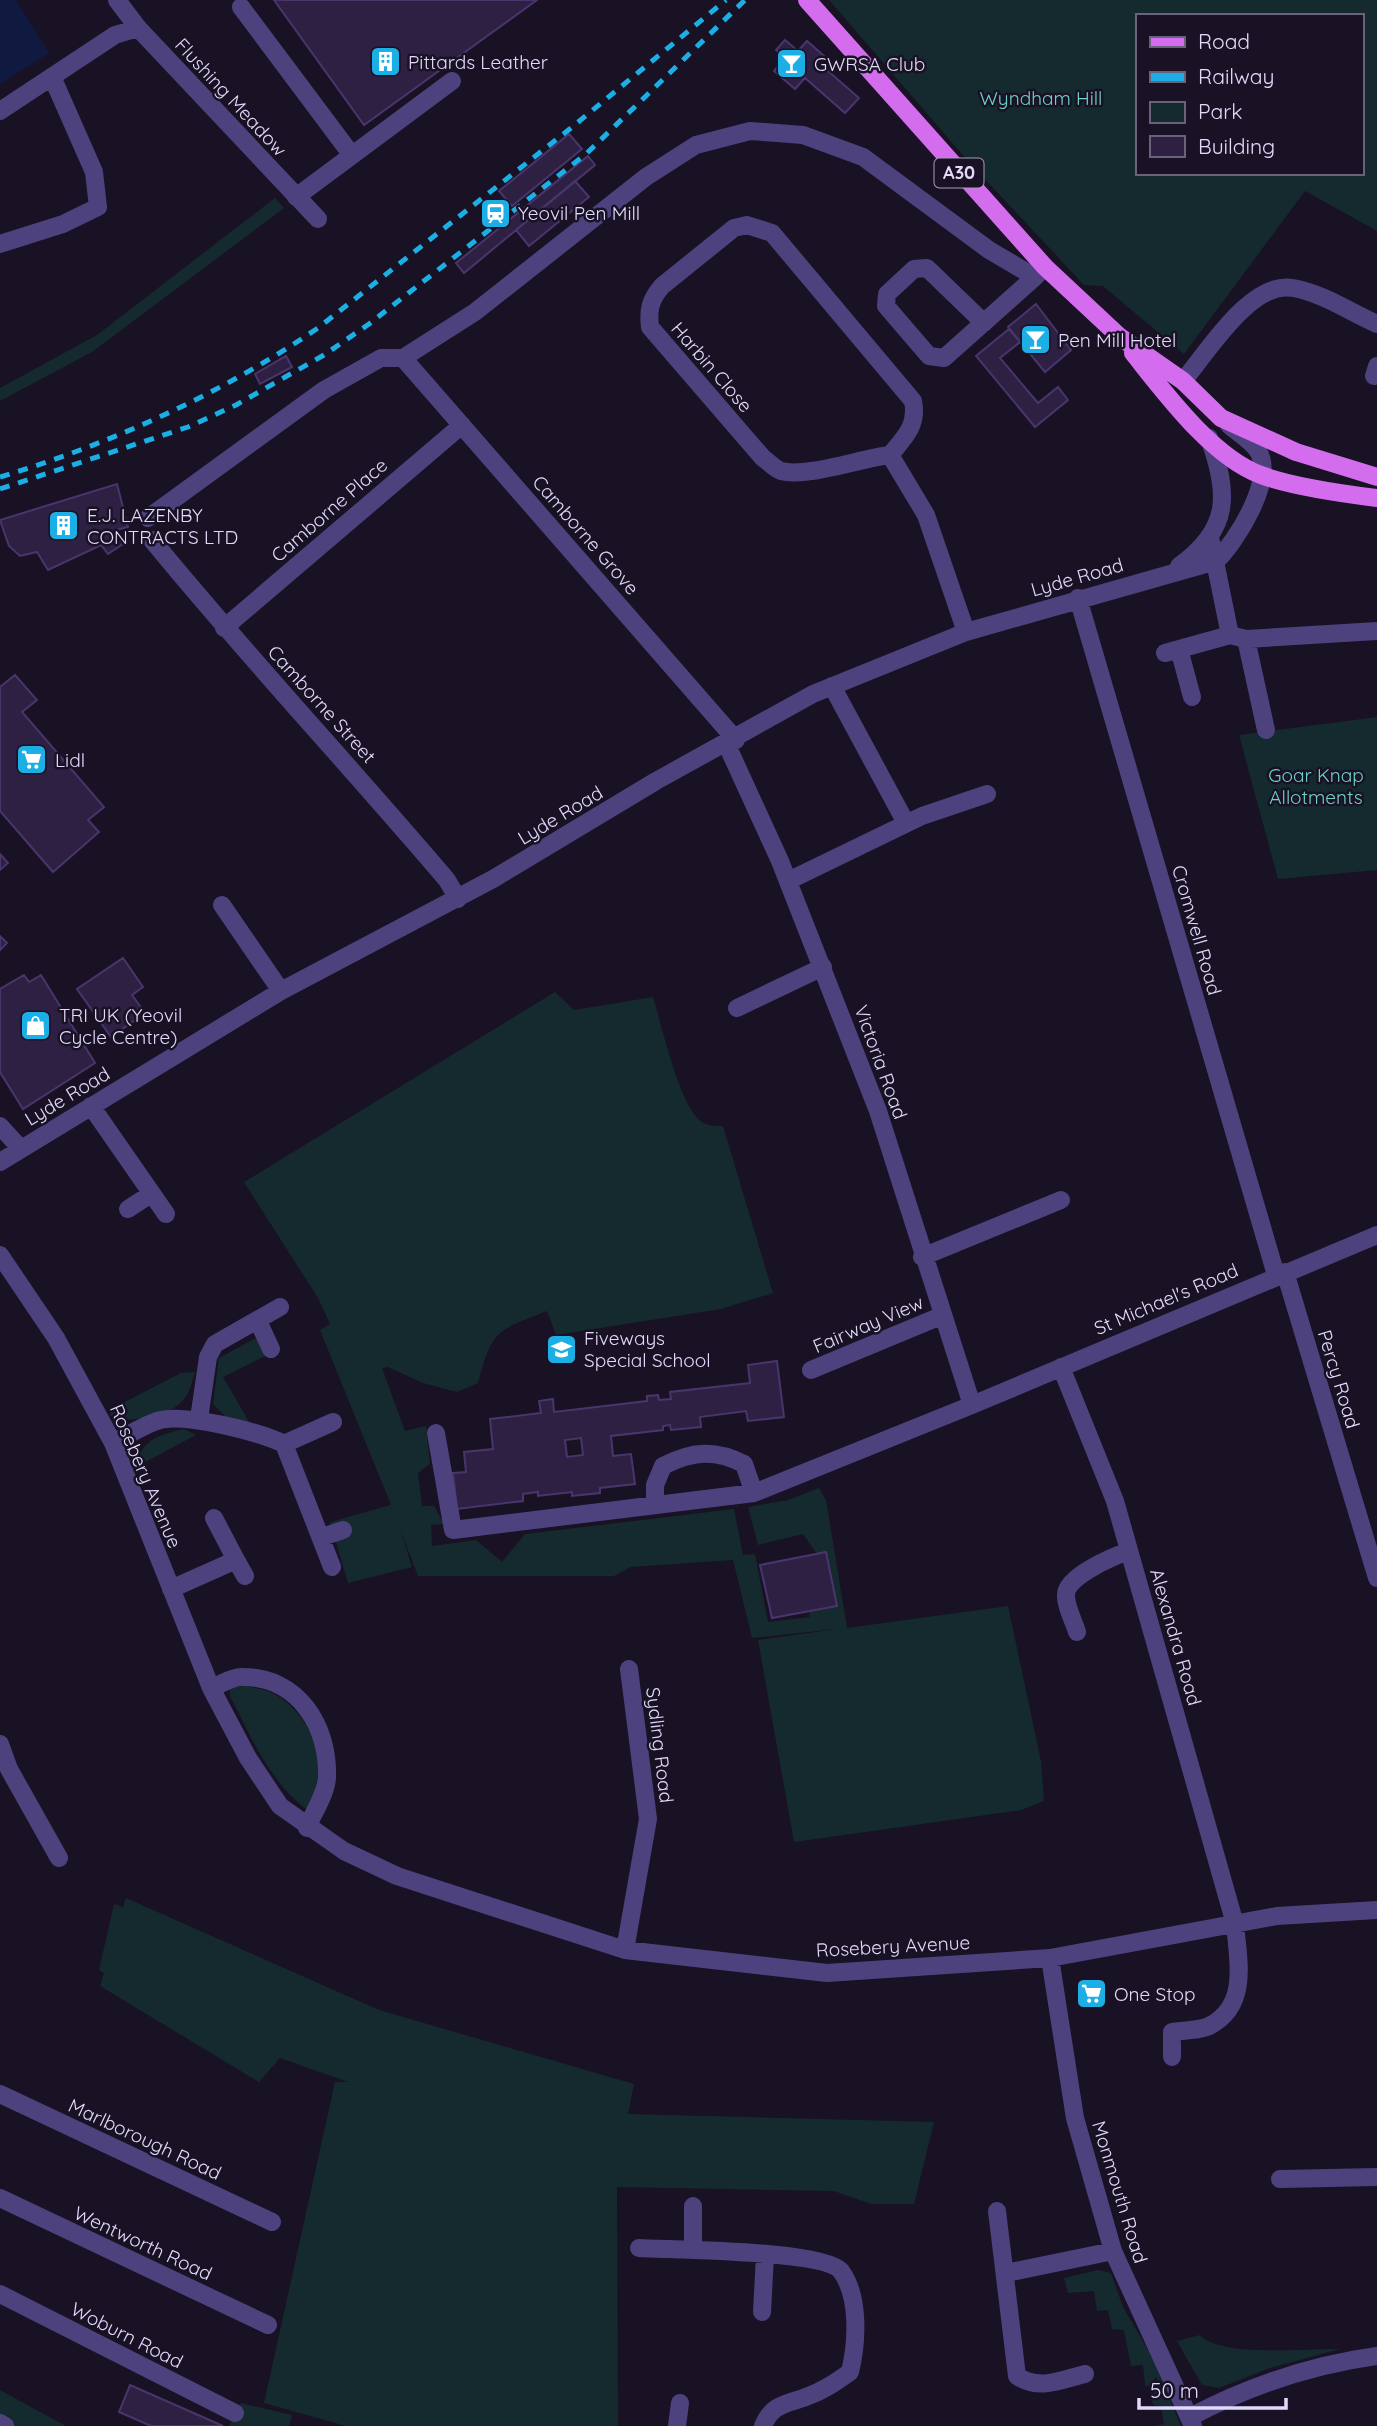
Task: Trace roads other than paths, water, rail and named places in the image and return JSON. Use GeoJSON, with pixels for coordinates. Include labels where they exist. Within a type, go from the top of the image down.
{"type":"FeatureCollection","features":[{"type":"Feature","properties":{"kind":"main road","name":"A30"},"geometry":{"type":"LineString","coordinates":[[807,0],[1040,272],[1120,337],[1183,381],[1221,418],[1296,452],[1377,477]]}},
{"type":"Feature","properties":{"kind":"main road","name":"A30"},"geometry":{"type":"LineString","coordinates":[[1120,337],[1166,394],[1209,438],[1240,464],[1261,475],[1377,498]]}},
{"type":"Feature","properties":{"kind":"street","name":"Flushing Meadow"},"geometry":{"type":"LineString","coordinates":[[117,0],[138,28],[318,219]]}},
{"type":"Feature","properties":{"kind":"street"},"geometry":{"type":"LineString","coordinates":[[241,7],[351,154]]}},
{"type":"Feature","properties":{"kind":"street"},"geometry":{"type":"LineString","coordinates":[[0,111],[53,79],[116,35],[138,28]]}},
{"type":"Feature","properties":{"kind":"street"},"geometry":{"type":"LineString","coordinates":[[0,244],[63,224],[97,207],[94,172],[53,79]]}},
{"type":"Feature","properties":{"kind":"street"},"geometry":{"type":"LineString","coordinates":[[296,197],[452,81]]}},
{"type":"Feature","properties":{"kind":"street"},"geometry":{"type":"LineString","coordinates":[[148,517],[324,390],[381,358],[403,358],[475,312],[646,177],[696,145],[750,131],[803,135],[863,157],[989,250],[1040,272],[984,323],[944,358],[929,356],[886,306],[887,294],[914,269],[927,268],[984,323]]}},
{"type":"Feature","properties":{"kind":"street","name":"Harbin Close"},"geometry":{"type":"LineString","coordinates":[[747,225],[772,233],[913,401],[916,413],[912,429],[890,455],[861,458],[801,472],[780,470],[763,458],[650,327],[648,312],[653,298],[662,286],[734,228],[747,225]]}},
{"type":"Feature","properties":{"kind":"street"},"geometry":{"type":"LineString","coordinates":[[1183,381],[1250,300],[1268,290],[1291,287],[1377,324]]}},
{"type":"Feature","properties":{"kind":"street","name":"Camborne Grove"},"geometry":{"type":"LineString","coordinates":[[403,358],[731,741]]}},
{"type":"Feature","properties":{"kind":"street"},"geometry":{"type":"LineString","coordinates":[[1216,561],[1236,538],[1249,516],[1261,475],[1260,455],[1221,418]]}},
{"type":"Feature","properties":{"kind":"street","name":"Camborne Place"},"geometry":{"type":"LineString","coordinates":[[224,628],[462,425]]}},
{"type":"Feature","properties":{"kind":"street","name":"Lyde Road"},"geometry":{"type":"LineString","coordinates":[[1171,572],[1198,552],[1219,522],[1223,489],[1209,438]]}},
{"type":"Feature","properties":{"kind":"street"},"geometry":{"type":"LineString","coordinates":[[1240,464],[1260,455],[1296,452]]}},
{"type":"Feature","properties":{"kind":"street"},"geometry":{"type":"LineString","coordinates":[[890,455],[926,515],[966,632]]}},
{"type":"Feature","properties":{"kind":"street","name":"Lyde Road"},"geometry":{"type":"LineString","coordinates":[[1223,489],[1240,464]]}},
{"type":"Feature","properties":{"kind":"street"},"geometry":{"type":"LineString","coordinates":[[1210,537],[1266,730]]}},
{"type":"Feature","properties":{"kind":"street","name":"Camborne Street"},"geometry":{"type":"LineString","coordinates":[[152,540],[224,628],[345,761],[447,880],[458,898]]}},
{"type":"Feature","properties":{"kind":"street","name":"Lyde Road"},"geometry":{"type":"LineString","coordinates":[[0,1162],[281,991],[458,898],[832,686],[966,632],[1078,598],[1216,561]]}},
{"type":"Feature","properties":{"kind":"street","name":"Cromwell Road"},"geometry":{"type":"LineString","coordinates":[[1078,598],[1281,1274]]}},
{"type":"Feature","properties":{"kind":"street"},"geometry":{"type":"LineString","coordinates":[[1192,697],[1172,651],[1238,637],[1377,631]]}},
{"type":"Feature","properties":{"kind":"street"},"geometry":{"type":"LineString","coordinates":[[832,686],[906,824]]}},
{"type":"Feature","properties":{"kind":"street","name":"Victoria Road"},"geometry":{"type":"LineString","coordinates":[[731,741],[878,1111],[922,1257],[972,1405]]}},
{"type":"Feature","properties":{"kind":"street"},"geometry":{"type":"LineString","coordinates":[[788,881],[906,824],[987,794]]}},
{"type":"Feature","properties":{"kind":"street"},"geometry":{"type":"LineString","coordinates":[[222,905],[281,991]]}},
{"type":"Feature","properties":{"kind":"street"},"geometry":{"type":"LineString","coordinates":[[737,1008],[823,967]]}},
{"type":"Feature","properties":{"kind":"street"},"geometry":{"type":"LineString","coordinates":[[92,1106],[166,1214]]}},
{"type":"Feature","properties":{"kind":"street"},"geometry":{"type":"LineString","coordinates":[[0,1126],[21,1149]]}},
{"type":"Feature","properties":{"kind":"street"},"geometry":{"type":"LineString","coordinates":[[128,1209],[151,1194]]}},
{"type":"Feature","properties":{"kind":"street"},"geometry":{"type":"LineString","coordinates":[[922,1257],[1061,1200]]}},
{"type":"Feature","properties":{"kind":"street","name":"St Michael's Road"},"geometry":{"type":"LineString","coordinates":[[436,1433],[453,1530],[754,1493],[972,1405],[1377,1235]]}},
{"type":"Feature","properties":{"kind":"street","name":"Rosebery Avenue"},"geometry":{"type":"LineString","coordinates":[[0,1255],[55,1338],[113,1443],[211,1688],[248,1758],[280,1806],[307,1828],[344,1852],[397,1876],[625,1950],[827,1973],[1050,1958],[1277,1916],[1377,1910]]}},
{"type":"Feature","properties":{"kind":"street","name":"Percy Road"},"geometry":{"type":"LineString","coordinates":[[1281,1274],[1377,1578]]}},
{"type":"Feature","properties":{"kind":"street"},"geometry":{"type":"LineString","coordinates":[[199,1419],[208,1357],[215,1344],[280,1307]]}},
{"type":"Feature","properties":{"kind":"street","name":"Fairway View"},"geometry":{"type":"LineString","coordinates":[[811,1370],[942,1316]]}},
{"type":"Feature","properties":{"kind":"street"},"geometry":{"type":"LineString","coordinates":[[258,1321],[271,1349]]}},
{"type":"Feature","properties":{"kind":"street","name":"Alexandra Road"},"geometry":{"type":"LineString","coordinates":[[1061,1367],[1115,1502],[1235,1924],[1240,1981],[1233,2006],[1210,2026],[1172,2032],[1172,2057]]}},
{"type":"Feature","properties":{"kind":"street"},"geometry":{"type":"LineString","coordinates":[[113,1443],[158,1420],[199,1419],[213,1425],[269,1436],[284,1444],[332,1567]]}},
{"type":"Feature","properties":{"kind":"street"},"geometry":{"type":"LineString","coordinates":[[284,1444],[333,1422]]}},
{"type":"Feature","properties":{"kind":"street"},"geometry":{"type":"LineString","coordinates":[[654,1505],[655,1485],[663,1466],[693,1455],[724,1454],[744,1465],[754,1493]]}},
{"type":"Feature","properties":{"kind":"street"},"geometry":{"type":"LineString","coordinates":[[171,1589],[240,1568],[214,1518]]}},
{"type":"Feature","properties":{"kind":"street"},"geometry":{"type":"LineString","coordinates":[[322,1537],[343,1530]]}},
{"type":"Feature","properties":{"kind":"street"},"geometry":{"type":"LineString","coordinates":[[1077,1632],[1066,1595],[1069,1586],[1087,1571],[1129,1551]]}},
{"type":"Feature","properties":{"kind":"street","name":"Sydling Road"},"geometry":{"type":"LineString","coordinates":[[625,1950],[648,1819],[629,1669]]}},
{"type":"Feature","properties":{"kind":"street"},"geometry":{"type":"LineString","coordinates":[[211,1688],[239,1677],[267,1680],[296,1694],[315,1717],[325,1750],[327,1781],[307,1828]]}},
{"type":"Feature","properties":{"kind":"street"},"geometry":{"type":"LineString","coordinates":[[0,1744],[4,1772],[59,1858]]}},
{"type":"Feature","properties":{"kind":"street","name":"Monmouth Road"},"geometry":{"type":"LineString","coordinates":[[1050,1958],[1075,2118],[1113,2251],[1191,2422]]}},
{"type":"Feature","properties":{"kind":"street","name":"Marlborough Road"},"geometry":{"type":"LineString","coordinates":[[0,2094],[272,2222]]}},
{"type":"Feature","properties":{"kind":"street"},"geometry":{"type":"LineString","coordinates":[[1280,2179],[1377,2177]]}},
{"type":"Feature","properties":{"kind":"street","name":"Wentworth Road"},"geometry":{"type":"LineString","coordinates":[[0,2198],[268,2325]]}},
{"type":"Feature","properties":{"kind":"street"},"geometry":{"type":"LineString","coordinates":[[693,2206],[693,2250]]}},
{"type":"Feature","properties":{"kind":"street"},"geometry":{"type":"LineString","coordinates":[[997,2211],[1017,2376],[1029,2384],[1045,2384],[1085,2374]]}},
{"type":"Feature","properties":{"kind":"street"},"geometry":{"type":"LineString","coordinates":[[639,2248],[733,2252],[829,2262],[841,2272],[852,2299],[857,2328],[850,2372],[832,2386],[806,2397],[781,2402],[767,2415],[763,2426]]}},
{"type":"Feature","properties":{"kind":"street"},"geometry":{"type":"LineString","coordinates":[[1006,2273],[1113,2251]]}},
{"type":"Feature","properties":{"kind":"street"},"geometry":{"type":"LineString","coordinates":[[762,2312],[765,2255]]}},
{"type":"Feature","properties":{"kind":"street","name":"Woburn Road"},"geometry":{"type":"LineString","coordinates":[[0,2294],[235,2413]]}},
{"type":"Feature","properties":{"kind":"street"},"geometry":{"type":"LineString","coordinates":[[1191,2422],[1222,2400],[1284,2376],[1377,2356]]}},
{"type":"Feature","properties":{"kind":"street"},"geometry":{"type":"LineString","coordinates":[[677,2426],[680,2403]]}},
{"type":"Feature","properties":{"kind":"street"},"geometry":{"type":"LineString","coordinates":[[0,2423],[5,2426]]}},
{"type":"Feature","properties":{"kind":"water"},"geometry":{"type":"Polygon","coordinates":[[[0,0],[16,0],[49,53],[0,84],[0,0]]]}},
{"type":"Feature","properties":{"kind":"railway"},"geometry":{"type":"LineString","coordinates":[[0,477],[84,449],[165,414],[243,374],[318,328],[571,128],[726,0]]}},
{"type":"Feature","properties":{"kind":"railway"},"geometry":{"type":"LineString","coordinates":[[0,489],[188,427],[236,405],[324,355],[369,324],[586,154],[745,0]]}},
{"type":"Feature","properties":{"kind":"place","name":"Pittards Leather"},"geometry":{"type":"Point","coordinates":[385,62]}},
{"type":"Feature","properties":{"kind":"place","name":"GWRSA Club"},"geometry":{"type":"Point","coordinates":[791,64]}},
{"type":"Feature","properties":{"kind":"place","name":"Yeovil Pen Mill"},"geometry":{"type":"Point","coordinates":[495,213]}},
{"type":"Feature","properties":{"kind":"place","name":"Pen Mill Hotel"},"geometry":{"type":"Point","coordinates":[1035,340]}},
{"type":"Feature","properties":{"kind":"place","name":"E.J. LAZENBY CONTRACTS LTD"},"geometry":{"type":"Point","coordinates":[64,526]}},
{"type":"Feature","properties":{"kind":"place","name":"Lidl"},"geometry":{"type":"Point","coordinates":[32,760]}},
{"type":"Feature","properties":{"kind":"place","name":"TRI UK (Yeovil Cycle Centre)"},"geometry":{"type":"Point","coordinates":[36,1026]}},
{"type":"Feature","properties":{"kind":"place","name":"Fiveways Special School"},"geometry":{"type":"Point","coordinates":[561,1349]}},
{"type":"Feature","properties":{"kind":"place","name":"One Stop"},"geometry":{"type":"Point","coordinates":[1091,1994]}},
{"type":"Feature","properties":{"kind":"park label","name":"Wyndham Hill"},"geometry":{"type":"Point","coordinates":[1041,98]}},
{"type":"Feature","properties":{"kind":"park label","name":"Goar Knap Allotments"},"geometry":{"type":"Point","coordinates":[1316,786]}}]}
